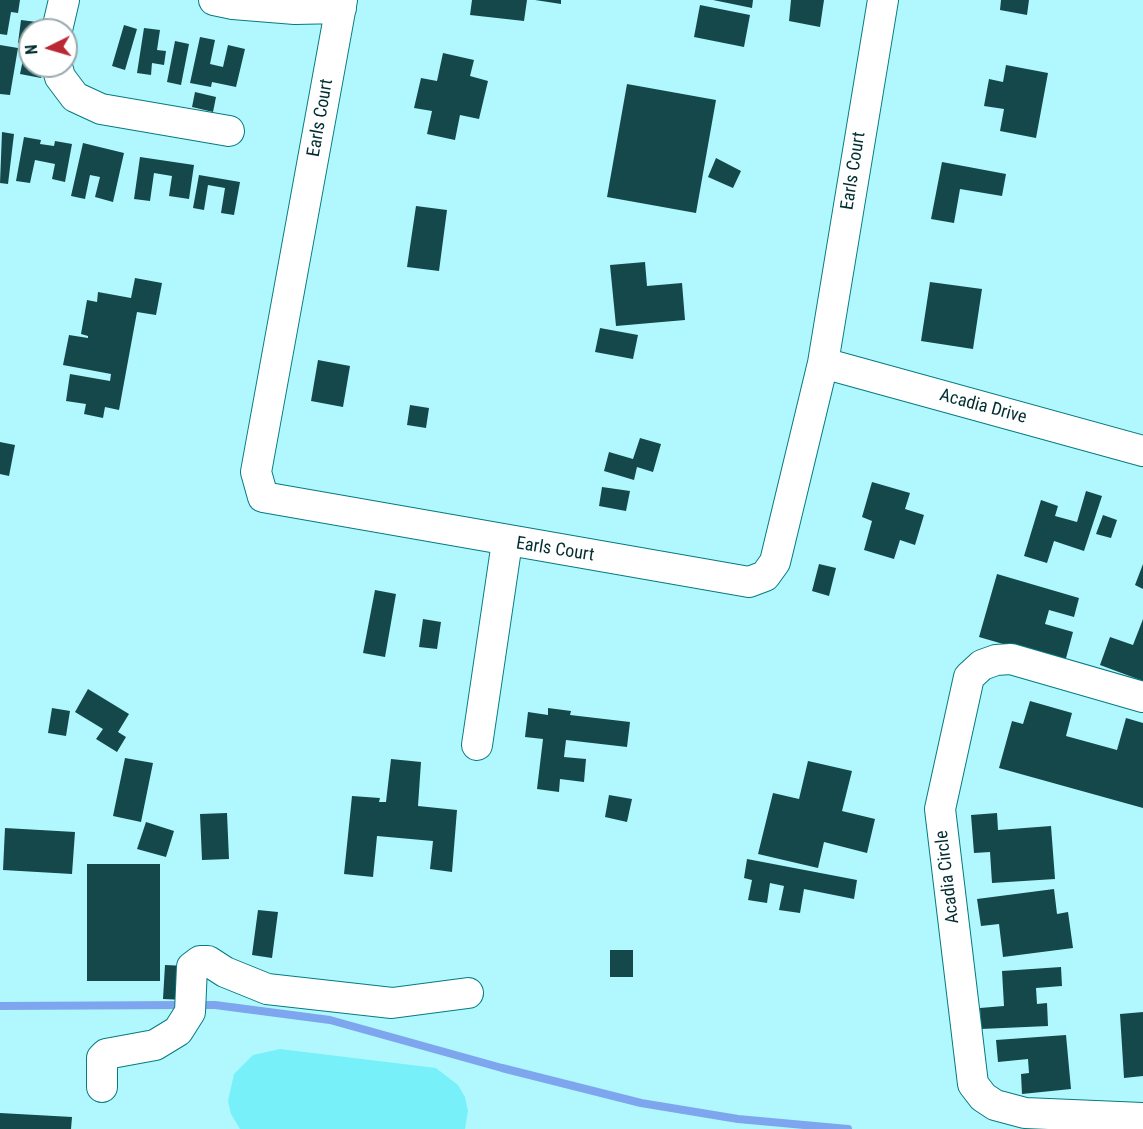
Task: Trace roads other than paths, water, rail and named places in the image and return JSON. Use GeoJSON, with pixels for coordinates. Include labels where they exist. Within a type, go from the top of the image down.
{"type":"FeatureCollection","features":[{"type":"Feature","properties":{"kind":"street"},"geometry":{"type":"LineString","coordinates":[[60,18],[64,0]]}},
{"type":"Feature","properties":{"kind":"street"},"geometry":{"type":"LineString","coordinates":[[214,0],[233,4],[295,9],[341,4]]}},
{"type":"Feature","properties":{"kind":"street","name":"Earls Court"},"geometry":{"type":"LineString","coordinates":[[341,4],[256,472],[263,497],[507,542],[749,582],[765,576],[775,562],[823,363],[883,0]]}},
{"type":"Feature","properties":{"kind":"street"},"geometry":{"type":"LineString","coordinates":[[61,78],[75,97],[101,109],[229,131]]}},
{"type":"Feature","properties":{"kind":"street","name":"Acadia Drive"},"geometry":{"type":"LineString","coordinates":[[823,363],[1143,451]]}},
{"type":"Feature","properties":{"kind":"street"},"geometry":{"type":"LineString","coordinates":[[477,746],[507,542]]}},
{"type":"Feature","properties":{"kind":"street","name":"Acadia Circle"},"geometry":{"type":"LineString","coordinates":[[1143,697],[1011,659],[996,660],[982,665],[969,677],[940,809],[973,1084],[982,1097],[995,1105],[1025,1113],[1143,1118]]}},
{"type":"Feature","properties":{"kind":"street"},"geometry":{"type":"LineString","coordinates":[[102,1087],[102,1058],[106,1054],[155,1046],[178,1031],[190,1003],[192,967],[200,961],[208,961],[225,972],[267,989],[392,1004],[468,993]]}},
{"type":"Feature","properties":{"kind":"waterway"},"geometry":{"type":"LineString","coordinates":[[0,1006],[184,1005]]}},
{"type":"Feature","properties":{"kind":"waterway"},"geometry":{"type":"LineString","coordinates":[[196,1005],[215,1005],[330,1020],[502,1068],[641,1103],[738,1119],[848,1129]]}}]}
